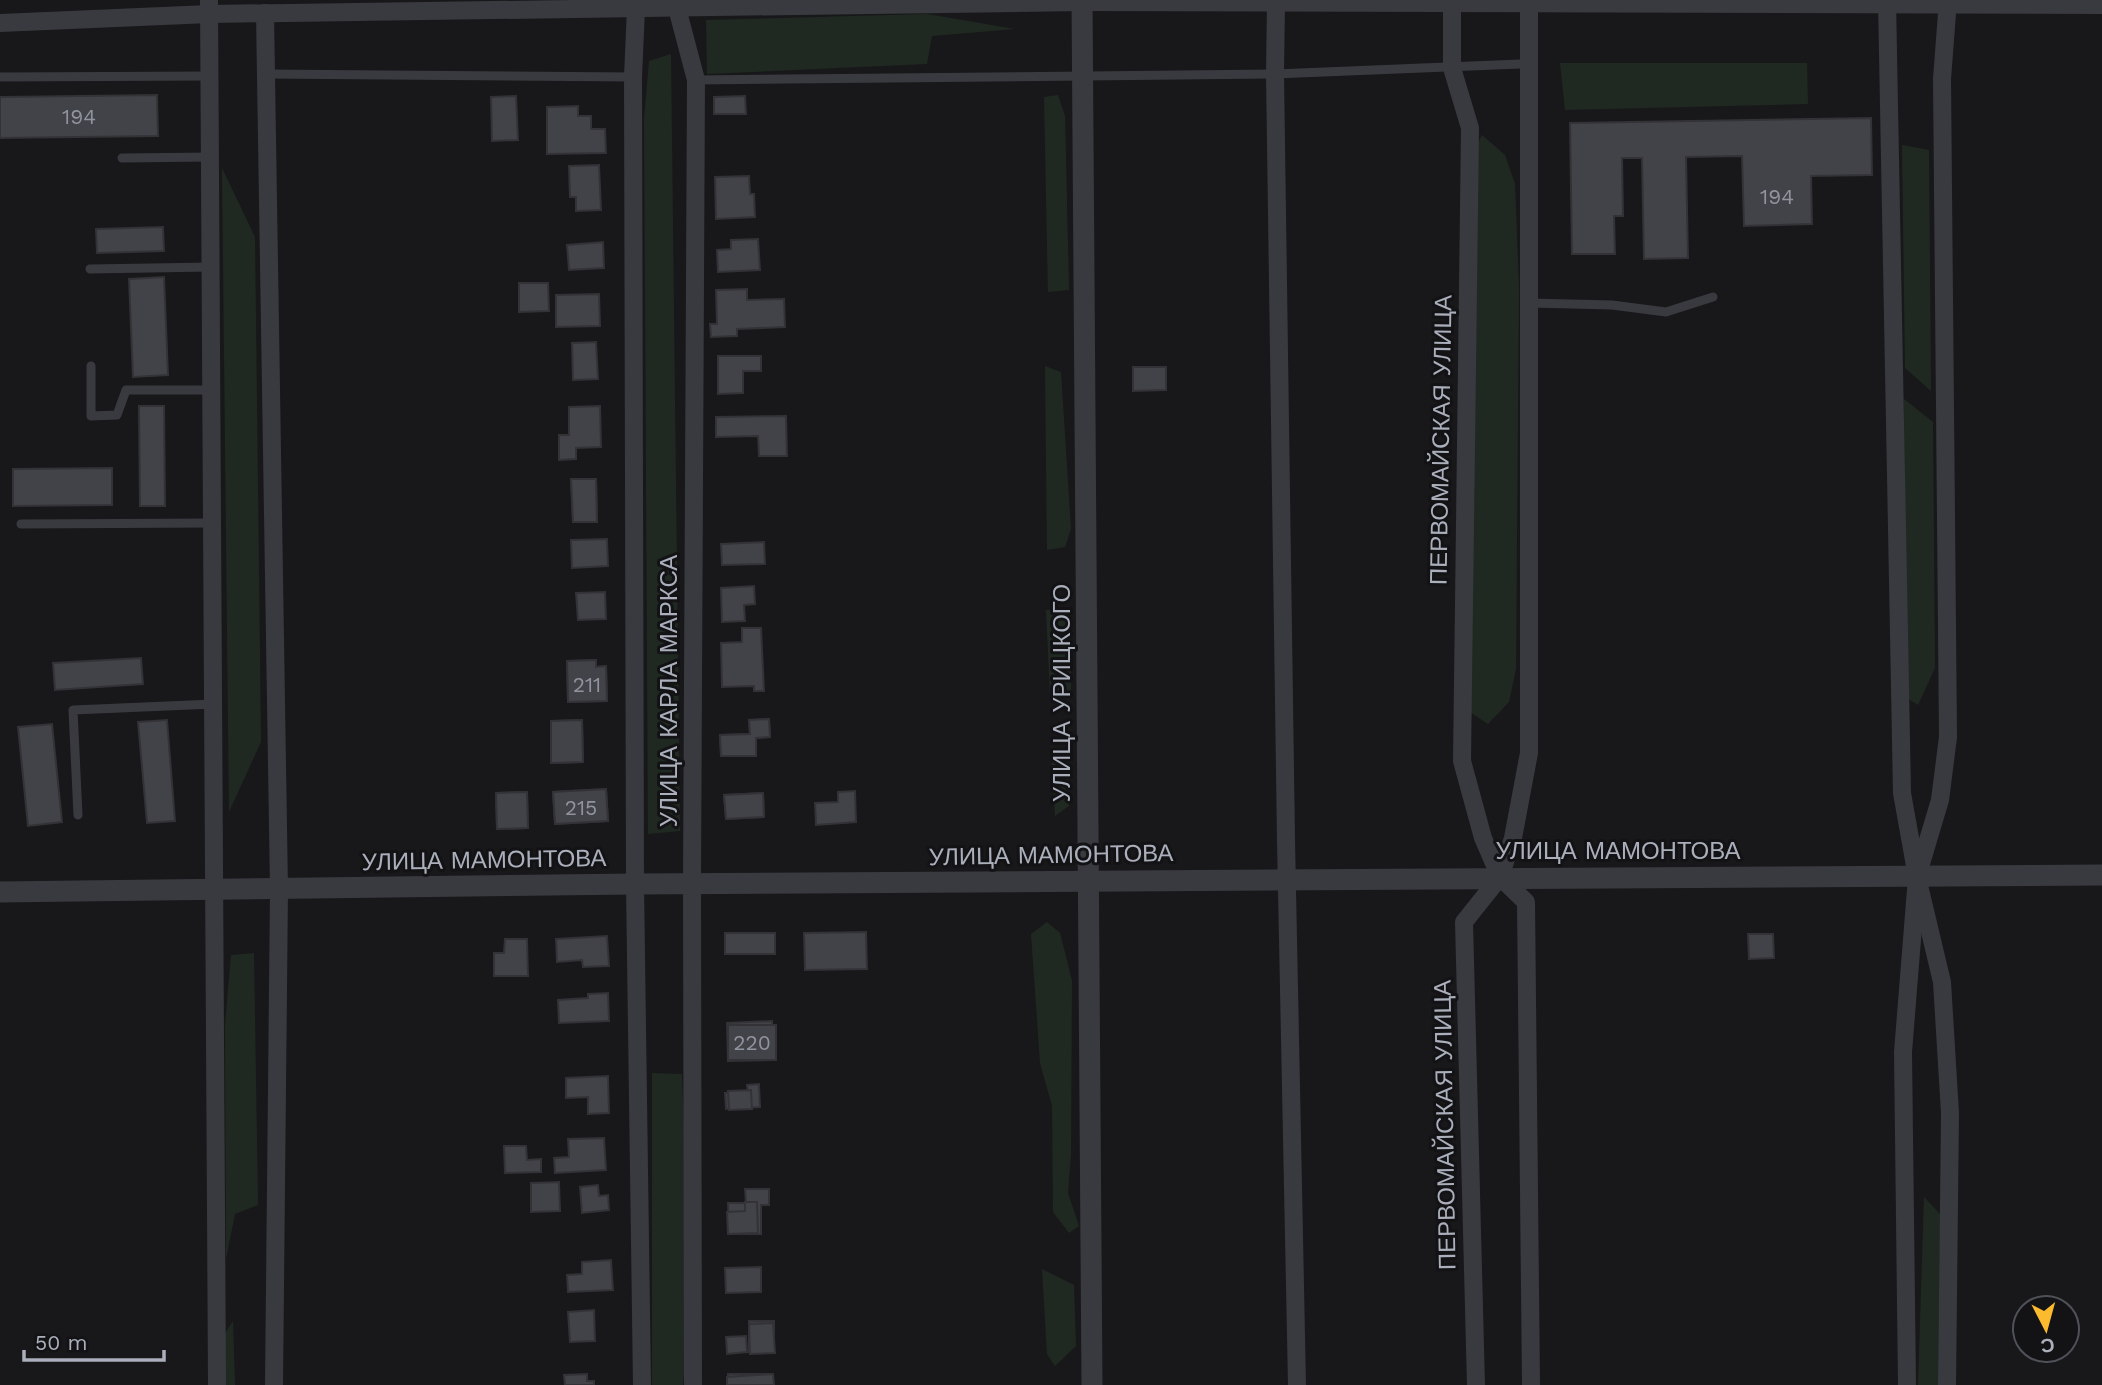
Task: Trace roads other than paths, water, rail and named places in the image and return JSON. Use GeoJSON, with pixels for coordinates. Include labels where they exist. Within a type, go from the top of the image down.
{"type":"FeatureCollection","features":[{"type":"Feature","properties":{"kind":"street"},"geometry":{"type":"LineString","coordinates":[[0,23],[209,7],[265,13],[456,5],[636,8],[677,4],[1082,1],[1948,2],[2102,5]]}},
{"type":"Feature","properties":{"kind":"street","name":"УЛИЦА УРИЦКОГО"},"geometry":{"type":"LineString","coordinates":[[1082,1],[1092,1385]]}},
{"type":"Feature","properties":{"kind":"street"},"geometry":{"type":"LineString","coordinates":[[1276,1],[1287,878],[1297,1385]]}},
{"type":"Feature","properties":{"kind":"street","name":"ПЕРВОМАЙСКАЯ УЛИЦА"},"geometry":{"type":"LineString","coordinates":[[1452,2],[1452,68],[1470,128],[1462,761],[1483,838],[1500,877],[1526,902],[1531,1385]]}},
{"type":"Feature","properties":{"kind":"street","name":"ПЕРВОМАЙСКАЯ УЛИЦА"},"geometry":{"type":"LineString","coordinates":[[1475,1385],[1464,922],[1500,877],[1513,838],[1529,753],[1529,2]]}},
{"type":"Feature","properties":{"kind":"street"},"geometry":{"type":"LineString","coordinates":[[1887,2],[1902,793],[1917,877],[1942,982],[1950,1113],[1947,1385]]}},
{"type":"Feature","properties":{"kind":"street"},"geometry":{"type":"LineString","coordinates":[[1907,1385],[1903,1052],[1917,877],[1940,800],[1948,737],[1942,79],[1948,2]]}},
{"type":"Feature","properties":{"kind":"street","name":"УЛИЦА КАРЛА МАРКСА"},"geometry":{"type":"LineString","coordinates":[[677,4],[695,80],[693,1385]]}},
{"type":"Feature","properties":{"kind":"street"},"geometry":{"type":"LineString","coordinates":[[209,7],[217,1385]]}},
{"type":"Feature","properties":{"kind":"street","name":"УЛИЦА КАРЛА МАРКСА"},"geometry":{"type":"LineString","coordinates":[[636,8],[633,77],[635,884],[642,1385]]}},
{"type":"Feature","properties":{"kind":"street"},"geometry":{"type":"LineString","coordinates":[[265,13],[279,889],[274,1385]]}},
{"type":"Feature","properties":{"kind":"street","name":"УЛИЦА МАМОНТОВА"},"geometry":{"type":"LineString","coordinates":[[0,892],[1287,878],[2102,875]]}},
{"type":"Feature","properties":{"kind":"lane"},"geometry":{"type":"LineString","coordinates":[[695,80],[1275,74],[1520,64]]}},
{"type":"Feature","properties":{"kind":"lane"},"geometry":{"type":"LineString","coordinates":[[265,74],[633,77]]}},
{"type":"Feature","properties":{"kind":"lane"},"geometry":{"type":"LineString","coordinates":[[0,77],[209,76]]}},
{"type":"Feature","properties":{"kind":"lane"},"geometry":{"type":"LineString","coordinates":[[122,158],[210,157]]}},
{"type":"Feature","properties":{"kind":"lane"},"geometry":{"type":"LineString","coordinates":[[90,269],[211,267]]}},
{"type":"Feature","properties":{"kind":"lane"},"geometry":{"type":"LineString","coordinates":[[1531,303],[1612,305],[1666,312],[1713,298]]}},
{"type":"Feature","properties":{"kind":"lane"},"geometry":{"type":"LineString","coordinates":[[90,366],[90,416],[117,415],[126,390],[212,390]]}},
{"type":"Feature","properties":{"kind":"lane"},"geometry":{"type":"LineString","coordinates":[[21,524],[213,523]]}},
{"type":"Feature","properties":{"kind":"lane"},"geometry":{"type":"LineString","coordinates":[[78,816],[73,710],[214,704]]}}]}
